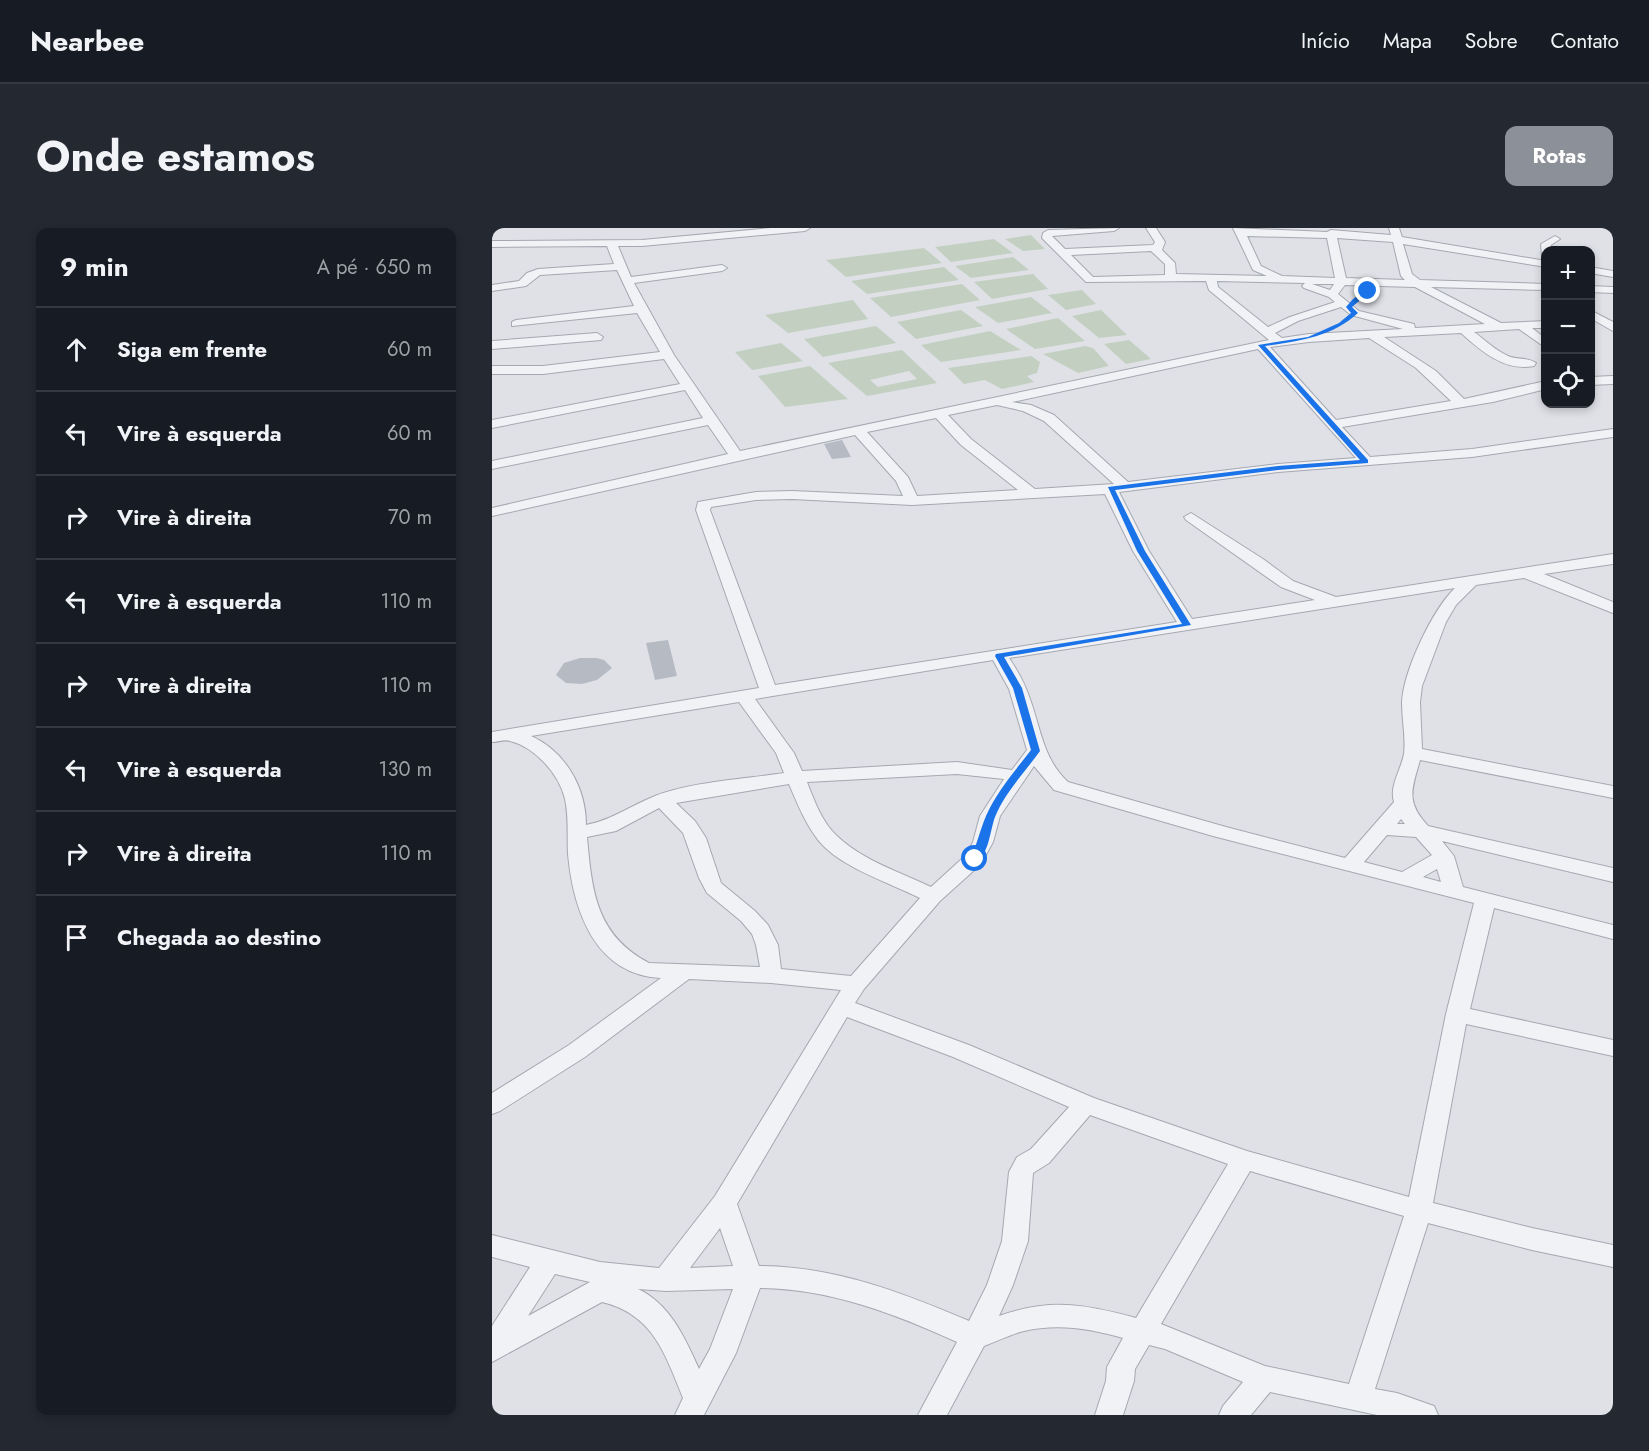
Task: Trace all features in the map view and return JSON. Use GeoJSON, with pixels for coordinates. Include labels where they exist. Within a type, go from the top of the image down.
{"type":"FeatureCollection","features":[{"type":"Feature","properties":{"kind":"street"},"geometry":{"type":"LineString","coordinates":[[642,243],[650,228]]}},
{"type":"Feature","properties":{"kind":"street"},"geometry":{"type":"LineString","coordinates":[[492,244],[612,245],[642,243],[697,233],[805,228]]}},
{"type":"Feature","properties":{"kind":"street"},"geometry":{"type":"LineString","coordinates":[[1114,228],[1046,234],[1090,280],[1262,275],[1296,281],[1541,288]]}},
{"type":"Feature","properties":{"kind":"street"},"geometry":{"type":"LineString","coordinates":[[1151,229],[1167,228]]}},
{"type":"Feature","properties":{"kind":"street"},"geometry":{"type":"LineString","coordinates":[[1151,229],[1160,242],[1157,248],[1158,254],[1170,263],[1172,276]]}},
{"type":"Feature","properties":{"kind":"street"},"geometry":{"type":"LineString","coordinates":[[1262,275],[1239,230],[1396,233],[1541,263]]}},
{"type":"Feature","properties":{"kind":"street"},"geometry":{"type":"LineString","coordinates":[[1331,233],[1341,282],[1332,295]]}},
{"type":"Feature","properties":{"kind":"street"},"geometry":{"type":"LineString","coordinates":[[1396,233],[1407,276],[1417,284],[1500,327]]}},
{"type":"Feature","properties":{"kind":"street"},"geometry":{"type":"LineString","coordinates":[[1546,246],[1555,239]]}},
{"type":"Feature","properties":{"kind":"street"},"geometry":{"type":"LineString","coordinates":[[612,245],[641,309],[668,355],[736,456]]}},
{"type":"Feature","properties":{"kind":"street"},"geometry":{"type":"LineString","coordinates":[[1061,252],[1157,248]]}},
{"type":"Feature","properties":{"kind":"street"},"geometry":{"type":"LineString","coordinates":[[492,288],[522,285],[531,274],[538,272],[620,267]]}},
{"type":"Feature","properties":{"kind":"street"},"geometry":{"type":"LineString","coordinates":[[627,281],[722,268]]}},
{"type":"Feature","properties":{"kind":"street"},"geometry":{"type":"LineString","coordinates":[[1595,271],[1613,268]]}},
{"type":"Feature","properties":{"kind":"street"},"geometry":{"type":"LineString","coordinates":[[1595,271],[1613,274]]}},
{"type":"Feature","properties":{"kind":"street"},"geometry":{"type":"LineString","coordinates":[[1309,338],[1378,287],[1392,284],[1407,276]]}},
{"type":"Feature","properties":{"kind":"street"},"geometry":{"type":"LineString","coordinates":[[1211,277],[1213,288],[1279,342]]}},
{"type":"Feature","properties":{"kind":"street"},"geometry":{"type":"LineString","coordinates":[[1296,281],[1332,295],[1350,309],[1381,321],[1436,331]]}},
{"type":"Feature","properties":{"kind":"street"},"geometry":{"type":"LineString","coordinates":[[1529,287],[1541,292]]}},
{"type":"Feature","properties":{"kind":"street"},"geometry":{"type":"LineString","coordinates":[[1595,289],[1613,290]]}},
{"type":"Feature","properties":{"kind":"street"},"geometry":{"type":"LineString","coordinates":[[516,324],[641,309]]}},
{"type":"Feature","properties":{"kind":"street"},"geometry":{"type":"LineString","coordinates":[[1268,332],[1294,319],[1350,309]]}},
{"type":"Feature","properties":{"kind":"street"},"geometry":{"type":"LineString","coordinates":[[1595,315],[1611,323]]}},
{"type":"Feature","properties":{"kind":"street"},"geometry":{"type":"LineString","coordinates":[[1595,322],[1611,323]]}},
{"type":"Feature","properties":{"kind":"street"},"geometry":{"type":"LineString","coordinates":[[492,512],[736,456],[1261,345],[1309,338],[1466,331],[1541,324]]}},
{"type":"Feature","properties":{"kind":"street"},"geometry":{"type":"LineString","coordinates":[[1522,326],[1541,342]]}},
{"type":"Feature","properties":{"kind":"street"},"geometry":{"type":"LineString","coordinates":[[1466,331],[1508,362],[1520,365],[1530,363]]}},
{"type":"Feature","properties":{"kind":"street"},"geometry":{"type":"LineString","coordinates":[[1374,336],[1424,368],[1452,392],[1460,403]]}},
{"type":"Feature","properties":{"kind":"street"},"geometry":{"type":"LineString","coordinates":[[492,345],[597,337]]}},
{"type":"Feature","properties":{"kind":"street"},"geometry":{"type":"LineString","coordinates":[[1261,345],[1366,461]]}},
{"type":"Feature","properties":{"kind":"street"},"geometry":{"type":"LineString","coordinates":[[492,370],[543,370],[668,355]]}},
{"type":"Feature","properties":{"kind":"street"},"geometry":{"type":"LineString","coordinates":[[1595,381],[1613,380]]}},
{"type":"Feature","properties":{"kind":"street"},"geometry":{"type":"LineString","coordinates":[[492,424],[688,386]]}},
{"type":"Feature","properties":{"kind":"street"},"geometry":{"type":"LineString","coordinates":[[1334,424],[1493,398],[1541,386]]}},
{"type":"Feature","properties":{"kind":"street"},"geometry":{"type":"LineString","coordinates":[[1452,392],[1493,398]]}},
{"type":"Feature","properties":{"kind":"street"},"geometry":{"type":"LineString","coordinates":[[995,402],[1026,408],[1049,418],[1117,488],[1141,551],[1187,625]]}},
{"type":"Feature","properties":{"kind":"street"},"geometry":{"type":"LineString","coordinates":[[939,413],[966,442],[1032,494]]}},
{"type":"Feature","properties":{"kind":"street"},"geometry":{"type":"LineString","coordinates":[[492,465],[711,420]]}},
{"type":"Feature","properties":{"kind":"street"},"geometry":{"type":"LineString","coordinates":[[858,430],[903,480],[912,501]]}},
{"type":"Feature","properties":{"kind":"street"},"geometry":{"type":"LineString","coordinates":[[769,692],[703,505],[756,496],[792,495],[912,501],[1117,488],[1278,468],[1472,453],[1613,433]]}},
{"type":"Feature","properties":{"kind":"street"},"geometry":{"type":"LineString","coordinates":[[1191,517],[1287,584],[1334,602]]}},
{"type":"Feature","properties":{"kind":"street"},"geometry":{"type":"LineString","coordinates":[[501,735],[1613,559]]}},
{"type":"Feature","properties":{"kind":"street"},"geometry":{"type":"LineString","coordinates":[[1527,573],[1613,608]]}},
{"type":"Feature","properties":{"kind":"street"},"geometry":{"type":"LineString","coordinates":[[1454,892],[1444,856],[1410,818],[1401,794],[1413,753],[1411,702],[1413,686],[1438,622],[1449,603],[1470,582]]}},
{"type":"Feature","properties":{"kind":"street"},"geometry":{"type":"LineString","coordinates":[[1415,589],[1449,603]]}},
{"type":"Feature","properties":{"kind":"street"},"geometry":{"type":"LineString","coordinates":[[999,656],[1017,688],[1036,751],[1049,777],[1061,786],[1220,832],[1613,932]]}},
{"type":"Feature","properties":{"kind":"street"},"geometry":{"type":"LineString","coordinates":[[744,696],[785,753],[816,822],[833,843],[846,855],[933,896]]}},
{"type":"Feature","properties":{"kind":"street"},"geometry":{"type":"LineString","coordinates":[[501,735],[538,747],[572,789],[578,808],[577,833],[581,883],[591,920],[605,941],[626,962],[645,970],[771,975],[856,984]]}},
{"type":"Feature","properties":{"kind":"street"},"geometry":{"type":"LineString","coordinates":[[666,1280],[724,1203],[856,984],[933,896],[975,859],[983,842],[990,816],[1015,776],[1036,751]]}},
{"type":"Feature","properties":{"kind":"street"},"geometry":{"type":"LineString","coordinates":[[1413,753],[1613,792]]}},
{"type":"Feature","properties":{"kind":"street"},"geometry":{"type":"LineString","coordinates":[[577,833],[609,827],[661,800],[685,794],[797,777],[957,768],[1015,776]]}},
{"type":"Feature","properties":{"kind":"street"},"geometry":{"type":"LineString","coordinates":[[661,800],[688,826],[699,843],[713,887],[751,920],[766,938],[770,947],[771,975]]}},
{"type":"Feature","properties":{"kind":"street"},"geometry":{"type":"LineString","coordinates":[[1350,865],[1403,804]]}},
{"type":"Feature","properties":{"kind":"street"},"geometry":{"type":"LineString","coordinates":[[1382,829],[1424,831],[1612,873]]}},
{"type":"Feature","properties":{"kind":"street"},"geometry":{"type":"LineString","coordinates":[[1406,878],[1444,856]]}},
{"type":"Feature","properties":{"kind":"street"},"geometry":{"type":"LineString","coordinates":[[1358,1399],[1419,1210],[1457,1014],[1485,901]]}},
{"type":"Feature","properties":{"kind":"street"},"geometry":{"type":"LineString","coordinates":[[492,1105],[577,1051],[687,970]]}},
{"type":"Feature","properties":{"kind":"street"},"geometry":{"type":"LineString","coordinates":[[842,1007],[961,1051],[1086,1104],[1244,1160],[1419,1210],[1532,1239],[1613,1256]]}},
{"type":"Feature","properties":{"kind":"street"},"geometry":{"type":"LineString","coordinates":[[1457,1014],[1613,1048]]}},
{"type":"Feature","properties":{"kind":"street"},"geometry":{"type":"LineString","coordinates":[[932,1415],[959,1362],[975,1337],[1013,1248],[1021,1172],[1026,1164],[1040,1156],[1086,1104]]}},
{"type":"Feature","properties":{"kind":"street"},"geometry":{"type":"LineString","coordinates":[[1109,1415],[1120,1381],[1121,1367],[1244,1160]]}},
{"type":"Feature","properties":{"kind":"street"},"geometry":{"type":"LineString","coordinates":[[693,1407],[722,1353],[750,1278],[724,1203]]}},
{"type":"Feature","properties":{"kind":"street"},"geometry":{"type":"LineString","coordinates":[[492,1246],[549,1261],[623,1275],[666,1280],[709,1277],[784,1277],[845,1287],[892,1301],[975,1337],[1024,1319],[1089,1317],[1171,1339],[1209,1358],[1264,1378],[1397,1406],[1424,1415]]}},
{"type":"Feature","properties":{"kind":"street"},"geometry":{"type":"LineString","coordinates":[[492,1350],[549,1261]]}},
{"type":"Feature","properties":{"kind":"street"},"geometry":{"type":"LineString","coordinates":[[492,1350],[623,1275]]}},
{"type":"Feature","properties":{"kind":"street"},"geometry":{"type":"LineString","coordinates":[[600,1290],[625,1295],[645,1307],[673,1341],[693,1407]]}},
{"type":"Feature","properties":{"kind":"street"},"geometry":{"type":"LineString","coordinates":[[1233,1415],[1264,1378]]}},
{"type":"Feature","properties":{"kind":"green space"},"geometry":{"type":"Polygon","coordinates":[[[1031,235],[1045,249],[1023,251],[1005,239],[1031,235]]]}},
{"type":"Feature","properties":{"kind":"green space"},"geometry":{"type":"Polygon","coordinates":[[[994,239],[1013,253],[951,262],[935,247],[994,239]]]}},
{"type":"Feature","properties":{"kind":"green space"},"geometry":{"type":"Polygon","coordinates":[[[924,248],[942,263],[846,277],[826,260],[924,248]]]}},
{"type":"Feature","properties":{"kind":"green space"},"geometry":{"type":"Polygon","coordinates":[[[1013,257],[1029,270],[971,278],[955,266],[1013,257]]]}},
{"type":"Feature","properties":{"kind":"green space"},"geometry":{"type":"Polygon","coordinates":[[[944,267],[959,280],[867,294],[851,281],[944,267]]]}},
{"type":"Feature","properties":{"kind":"green space"},"geometry":{"type":"Polygon","coordinates":[[[1033,274],[1048,289],[992,299],[974,282],[1033,274]]]}},
{"type":"Feature","properties":{"kind":"green space"},"geometry":{"type":"Polygon","coordinates":[[[962,284],[980,300],[891,317],[870,298],[962,284]]]}},
{"type":"Feature","properties":{"kind":"green space"},"geometry":{"type":"Polygon","coordinates":[[[1082,290],[1096,304],[1066,310],[1048,295],[1082,290]]]}},
{"type":"Feature","properties":{"kind":"green space"},"geometry":{"type":"Polygon","coordinates":[[[1031,297],[1052,313],[998,323],[975,307],[1031,297]]]}},
{"type":"Feature","properties":{"kind":"green space"},"geometry":{"type":"Polygon","coordinates":[[[853,300],[868,319],[788,333],[765,315],[853,300]]]}},
{"type":"Feature","properties":{"kind":"green space"},"geometry":{"type":"Polygon","coordinates":[[[961,310],[983,326],[916,339],[897,322],[961,310]]]}},
{"type":"Feature","properties":{"kind":"green space"},"geometry":{"type":"Polygon","coordinates":[[[1101,310],[1127,335],[1099,338],[1072,316],[1101,310]]]}},
{"type":"Feature","properties":{"kind":"green space"},"geometry":{"type":"Polygon","coordinates":[[[1058,318],[1085,341],[1035,349],[1006,329],[1058,318]]]}},
{"type":"Feature","properties":{"kind":"green space"},"geometry":{"type":"Polygon","coordinates":[[[876,326],[896,343],[823,357],[804,339],[876,326]]]}},
{"type":"Feature","properties":{"kind":"green space"},"geometry":{"type":"Polygon","coordinates":[[[990,331],[1021,350],[941,362],[921,345],[990,331]]]}},
{"type":"Feature","properties":{"kind":"green space"},"geometry":{"type":"Polygon","coordinates":[[[1129,340],[1151,359],[1126,364],[1104,344],[1129,340]]]}},
{"type":"Feature","properties":{"kind":"green space"},"geometry":{"type":"Polygon","coordinates":[[[781,343],[803,361],[752,370],[735,352],[781,343]]]}},
{"type":"Feature","properties":{"kind":"green space"},"geometry":{"type":"Polygon","coordinates":[[[1085,346],[1093,348],[1109,366],[1078,373],[1043,354],[1085,346]]]}},
{"type":"Feature","properties":{"kind":"green space"},"geometry":{"type":"Polygon","coordinates":[[[902,350],[937,383],[867,396],[828,363],[902,350]],[[909,371],[870,380],[878,387],[917,379],[909,371]]]}},
{"type":"Feature","properties":{"kind":"green space"},"geometry":{"type":"Polygon","coordinates":[[[1031,356],[1040,362],[1037,373],[1027,376],[1034,382],[1002,389],[985,380],[964,384],[948,368],[1031,356]]]}},
{"type":"Feature","properties":{"kind":"green space"},"geometry":{"type":"Polygon","coordinates":[[[810,366],[848,399],[785,407],[758,376],[810,366]]]}},
{"type":"Feature","properties":{"kind":"building"},"geometry":{"type":"Polygon","coordinates":[[[842,440],[851,457],[832,459],[824,444],[842,440]]]}},
{"type":"Feature","properties":{"kind":"building"},"geometry":{"type":"Polygon","coordinates":[[[668,640],[677,676],[655,680],[646,643],[668,640]]]}},
{"type":"Feature","properties":{"kind":"building"},"geometry":{"type":"Polygon","coordinates":[[[580,658],[604,660],[612,668],[597,680],[582,684],[566,683],[556,675],[564,663],[580,658]]]}},
{"type":"Feature","properties":{"kind":"route"},"geometry":{"type":"LineString","coordinates":[[975,859],[983,842],[990,816],[1015,776],[1036,751],[1023,703],[999,656],[1187,625],[1141,551],[1110,489],[1278,468],[1366,461],[1261,345],[1309,338],[1341,324],[1355,313],[1349,307],[1368,291]]}}]}
